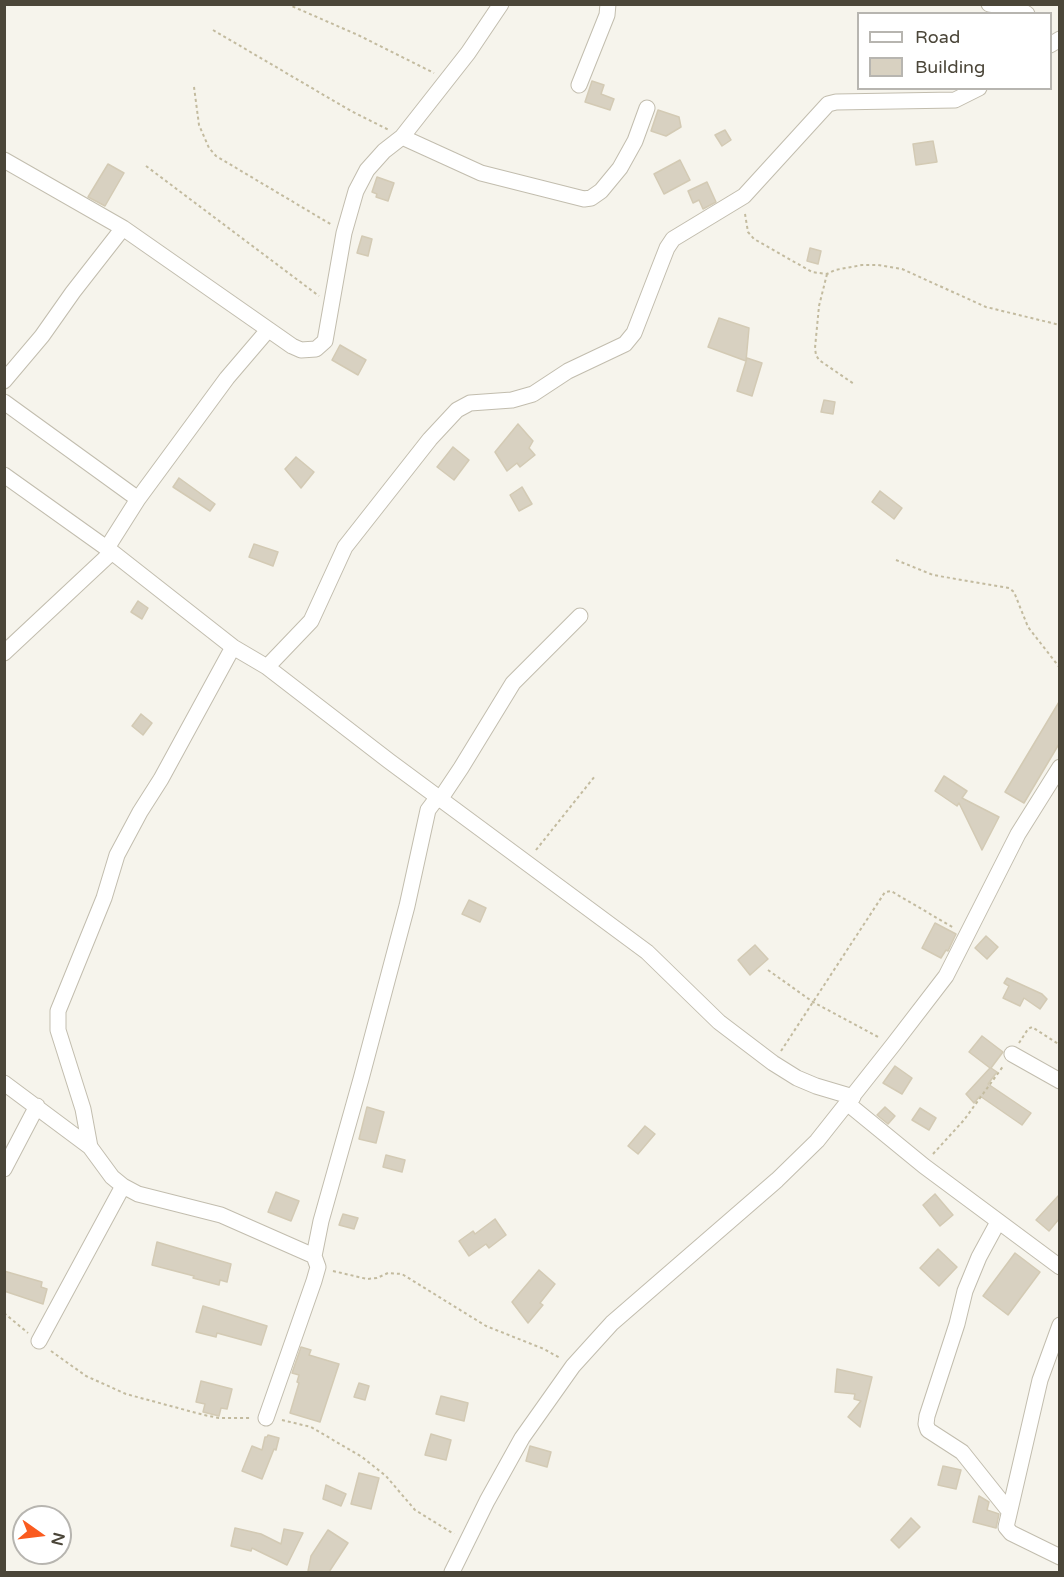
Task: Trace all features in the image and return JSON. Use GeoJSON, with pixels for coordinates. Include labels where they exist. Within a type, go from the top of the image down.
{"type":"FeatureCollection","features":[{"type":"Feature","properties":{"kind":"street"},"geometry":{"type":"LineString","coordinates":[[4,160],[123,228],[206,284],[268,330],[301,350],[316,349],[325,340],[344,233],[356,191],[367,170],[384,151],[402,137],[468,53],[501,4]]}},
{"type":"Feature","properties":{"kind":"street"},"geometry":{"type":"LineString","coordinates":[[579,85],[607,15],[609,4]]}},
{"type":"Feature","properties":{"kind":"street"},"geometry":{"type":"LineString","coordinates":[[989,4],[1017,8],[1024,12]]}},
{"type":"Feature","properties":{"kind":"street"},"geometry":{"type":"LineString","coordinates":[[267,667],[311,621],[345,547],[430,439],[457,410],[470,402],[512,400],[533,394],[568,371],[625,344],[634,333],[661,263],[673,239],[744,196],[828,104],[955,100],[975,90]]}},
{"type":"Feature","properties":{"kind":"street"},"geometry":{"type":"LineString","coordinates":[[402,137],[481,173],[584,199],[591,198],[601,191],[620,168],[635,141],[647,108]]}},
{"type":"Feature","properties":{"kind":"street"},"geometry":{"type":"LineString","coordinates":[[4,381],[42,336],[123,228]]}},
{"type":"Feature","properties":{"kind":"street"},"geometry":{"type":"LineString","coordinates":[[4,653],[109,550],[138,499],[227,378],[268,330]]}},
{"type":"Feature","properties":{"kind":"street"},"geometry":{"type":"LineString","coordinates":[[4,402],[138,499]]}},
{"type":"Feature","properties":{"kind":"street"},"geometry":{"type":"LineString","coordinates":[[5,477],[109,550],[233,647],[267,667],[389,761],[647,952],[719,1022],[773,1063],[797,1078],[850,1100],[924,1166],[1059,1267]]}},
{"type":"Feature","properties":{"kind":"street"},"geometry":{"type":"LineString","coordinates":[[266,1418],[308,1299],[321,1221],[407,906],[428,810],[434,802],[441,798],[513,683],[580,616]]}},
{"type":"Feature","properties":{"kind":"street"},"geometry":{"type":"LineString","coordinates":[[90,1147],[83,1109],[58,1030],[58,1011],[104,897],[117,855],[233,647]]}},
{"type":"Feature","properties":{"kind":"street"},"geometry":{"type":"LineString","coordinates":[[452,1572],[487,1501],[522,1438],[573,1366],[612,1323],[817,1141],[946,976],[1018,834],[1059,767]]}},
{"type":"Feature","properties":{"kind":"street"},"geometry":{"type":"LineString","coordinates":[[1012,1054],[1059,1082]]}},
{"type":"Feature","properties":{"kind":"street"},"geometry":{"type":"LineString","coordinates":[[4,1083],[90,1147],[112,1177],[123,1186],[138,1194],[221,1215],[316,1261]]}},
{"type":"Feature","properties":{"kind":"street"},"geometry":{"type":"LineString","coordinates":[[4,1169],[37,1106]]}},
{"type":"Feature","properties":{"kind":"street"},"geometry":{"type":"LineString","coordinates":[[39,1341],[123,1186]]}},
{"type":"Feature","properties":{"kind":"street"},"geometry":{"type":"LineString","coordinates":[[998,1222],[979,1257],[965,1291],[926,1424],[928,1430],[968,1459],[1009,1511]]}},
{"type":"Feature","properties":{"kind":"street"},"geometry":{"type":"LineString","coordinates":[[1059,1325],[1040,1380],[1006,1527],[1059,1557]]}},
{"type":"Feature","properties":{"kind":"path"},"geometry":{"type":"LineString","coordinates":[[286,4],[358,35],[447,80]]}},
{"type":"Feature","properties":{"kind":"path"},"geometry":{"type":"LineString","coordinates":[[213,30],[351,111],[402,137]]}},
{"type":"Feature","properties":{"kind":"path"},"geometry":{"type":"LineString","coordinates":[[194,87],[199,125],[209,148],[216,156],[344,233]]}},
{"type":"Feature","properties":{"kind":"path"},"geometry":{"type":"LineString","coordinates":[[146,166],[331,304]]}},
{"type":"Feature","properties":{"kind":"path"},"geometry":{"type":"LineString","coordinates":[[744,196],[746,224],[748,232],[754,239],[812,272],[827,274],[835,270],[862,265],[902,269],[986,307],[1059,325]]}},
{"type":"Feature","properties":{"kind":"path"},"geometry":{"type":"LineString","coordinates":[[827,274],[819,306],[814,348],[819,360],[854,384]]}},
{"type":"Feature","properties":{"kind":"path"},"geometry":{"type":"LineString","coordinates":[[896,560],[933,575],[1009,588],[1014,592],[1028,627],[1059,668]]}},
{"type":"Feature","properties":{"kind":"path"},"geometry":{"type":"LineString","coordinates":[[528,862],[555,824],[595,776]]}},
{"type":"Feature","properties":{"kind":"path"},"geometry":{"type":"LineString","coordinates":[[773,1063],[887,890],[923,908],[967,935]]}},
{"type":"Feature","properties":{"kind":"path"},"geometry":{"type":"LineString","coordinates":[[768,970],[813,1002],[893,1045]]}},
{"type":"Feature","properties":{"kind":"path"},"geometry":{"type":"LineString","coordinates":[[924,1166],[964,1120],[1028,1029],[1032,1027],[1059,1045]]}},
{"type":"Feature","properties":{"kind":"path"},"geometry":{"type":"LineString","coordinates":[[316,1261],[367,1279],[388,1273],[402,1274],[486,1326],[544,1349],[573,1366]]}},
{"type":"Feature","properties":{"kind":"path"},"geometry":{"type":"LineString","coordinates":[[4,1314],[86,1376],[126,1394],[212,1417],[266,1418],[311,1427],[362,1457],[386,1476],[415,1510],[468,1542]]}},
{"type":"Feature","properties":{"kind":"building"},"geometry":{"type":"Polygon","coordinates":[[[592,81],[604,85],[601,94],[614,99],[610,110],[585,102],[592,81]]]}},
{"type":"Feature","properties":{"kind":"building"},"geometry":{"type":"Polygon","coordinates":[[[658,110],[679,117],[681,127],[666,136],[651,131],[658,110]]]}},
{"type":"Feature","properties":{"kind":"building"},"geometry":{"type":"Polygon","coordinates":[[[725,130],[731,140],[722,146],[715,135],[725,130]]]}},
{"type":"Feature","properties":{"kind":"building"},"geometry":{"type":"Polygon","coordinates":[[[933,141],[937,162],[916,165],[913,144],[933,141]]]}},
{"type":"Feature","properties":{"kind":"building"},"geometry":{"type":"Polygon","coordinates":[[[680,160],[690,180],[664,194],[654,174],[680,160]]]}},
{"type":"Feature","properties":{"kind":"building"},"geometry":{"type":"Polygon","coordinates":[[[108,164],[124,173],[105,206],[88,197],[108,164]]]}},
{"type":"Feature","properties":{"kind":"building"},"geometry":{"type":"Polygon","coordinates":[[[377,177],[394,183],[388,201],[376,197],[377,194],[372,192],[377,177]]]}},
{"type":"Feature","properties":{"kind":"building"},"geometry":{"type":"Polygon","coordinates":[[[707,182],[716,202],[703,209],[699,200],[693,203],[688,191],[707,182]]]}},
{"type":"Feature","properties":{"kind":"building"},"geometry":{"type":"Polygon","coordinates":[[[362,236],[372,239],[368,256],[357,253],[362,236]]]}},
{"type":"Feature","properties":{"kind":"building"},"geometry":{"type":"Polygon","coordinates":[[[810,248],[821,251],[818,264],[807,261],[810,248]]]}},
{"type":"Feature","properties":{"kind":"building"},"geometry":{"type":"Polygon","coordinates":[[[719,318],[749,328],[746,361],[708,347],[719,318]]]}},
{"type":"Feature","properties":{"kind":"building"},"geometry":{"type":"Polygon","coordinates":[[[340,345],[366,360],[358,375],[332,360],[340,345]]]}},
{"type":"Feature","properties":{"kind":"building"},"geometry":{"type":"Polygon","coordinates":[[[747,358],[762,363],[752,396],[737,391],[747,358]]]}},
{"type":"Feature","properties":{"kind":"building"},"geometry":{"type":"Polygon","coordinates":[[[824,400],[835,402],[833,414],[821,412],[824,400]]]}},
{"type":"Feature","properties":{"kind":"building"},"geometry":{"type":"Polygon","coordinates":[[[518,424],[533,441],[529,448],[535,455],[520,467],[517,463],[507,471],[495,452],[518,424]]]}},
{"type":"Feature","properties":{"kind":"building"},"geometry":{"type":"Polygon","coordinates":[[[453,447],[469,460],[454,480],[437,467],[453,447]]]}},
{"type":"Feature","properties":{"kind":"building"},"geometry":{"type":"Polygon","coordinates":[[[296,457],[314,472],[301,488],[285,469],[296,457]]]}},
{"type":"Feature","properties":{"kind":"building"},"geometry":{"type":"Polygon","coordinates":[[[179,478],[215,504],[210,511],[173,487],[179,478]]]}},
{"type":"Feature","properties":{"kind":"building"},"geometry":{"type":"Polygon","coordinates":[[[522,487],[532,504],[519,511],[510,495],[522,487]]]}},
{"type":"Feature","properties":{"kind":"building"},"geometry":{"type":"Polygon","coordinates":[[[880,491],[902,508],[894,519],[872,502],[880,491]]]}},
{"type":"Feature","properties":{"kind":"building"},"geometry":{"type":"Polygon","coordinates":[[[254,544],[278,552],[273,566],[249,557],[254,544]]]}},
{"type":"Feature","properties":{"kind":"building"},"geometry":{"type":"Polygon","coordinates":[[[138,601],[148,608],[142,619],[131,612],[138,601]]]}},
{"type":"Feature","properties":{"kind":"building"},"geometry":{"type":"Polygon","coordinates":[[[1059,702],[1059,744],[1024,803],[1005,792],[1059,702]]]}},
{"type":"Feature","properties":{"kind":"building"},"geometry":{"type":"Polygon","coordinates":[[[141,714],[152,723],[143,735],[132,726],[141,714]]]}},
{"type":"Feature","properties":{"kind":"building"},"geometry":{"type":"Polygon","coordinates":[[[944,776],[967,791],[962,798],[999,817],[982,850],[959,803],[957,806],[935,791],[944,776]]]}},
{"type":"Feature","properties":{"kind":"building"},"geometry":{"type":"Polygon","coordinates":[[[469,900],[486,908],[480,922],[462,914],[469,900]]]}},
{"type":"Feature","properties":{"kind":"building"},"geometry":{"type":"Polygon","coordinates":[[[935,923],[956,934],[948,951],[946,950],[941,958],[922,948],[935,923]]]}},
{"type":"Feature","properties":{"kind":"building"},"geometry":{"type":"Polygon","coordinates":[[[986,936],[998,947],[987,959],[975,948],[986,936]]]}},
{"type":"Feature","properties":{"kind":"building"},"geometry":{"type":"Polygon","coordinates":[[[755,945],[768,959],[750,975],[738,960],[755,945]]]}},
{"type":"Feature","properties":{"kind":"building"},"geometry":{"type":"Polygon","coordinates":[[[1007,978],[1042,994],[1047,999],[1040,1009],[1024,998],[1020,1006],[1003,998],[1009,986],[1004,983],[1007,978]]]}},
{"type":"Feature","properties":{"kind":"building"},"geometry":{"type":"Polygon","coordinates":[[[982,1036],[1003,1052],[991,1068],[997,1072],[988,1084],[1031,1113],[1022,1125],[980,1096],[974,1103],[966,1094],[990,1068],[969,1052],[982,1036]]]}},
{"type":"Feature","properties":{"kind":"building"},"geometry":{"type":"Polygon","coordinates":[[[895,1066],[912,1078],[902,1094],[883,1083],[895,1066]]]}},
{"type":"Feature","properties":{"kind":"building"},"geometry":{"type":"Polygon","coordinates":[[[367,1107],[384,1112],[376,1143],[359,1139],[367,1107]]]}},
{"type":"Feature","properties":{"kind":"building"},"geometry":{"type":"Polygon","coordinates":[[[885,1107],[895,1116],[888,1124],[877,1115],[885,1107]]]}},
{"type":"Feature","properties":{"kind":"building"},"geometry":{"type":"Polygon","coordinates":[[[920,1108],[936,1118],[929,1130],[912,1120],[920,1108]]]}},
{"type":"Feature","properties":{"kind":"building"},"geometry":{"type":"Polygon","coordinates":[[[645,1126],[655,1134],[638,1154],[628,1146],[645,1126]]]}},
{"type":"Feature","properties":{"kind":"building"},"geometry":{"type":"Polygon","coordinates":[[[386,1155],[405,1160],[402,1172],[383,1167],[386,1155]]]}},
{"type":"Feature","properties":{"kind":"building"},"geometry":{"type":"Polygon","coordinates":[[[276,1192],[299,1201],[291,1221],[268,1212],[276,1192]]]}},
{"type":"Feature","properties":{"kind":"building"},"geometry":{"type":"Polygon","coordinates":[[[935,1194],[953,1215],[940,1226],[923,1205],[935,1194]]]}},
{"type":"Feature","properties":{"kind":"building"},"geometry":{"type":"Polygon","coordinates":[[[1059,1195],[1059,1219],[1049,1231],[1036,1220],[1059,1195]]]}},
{"type":"Feature","properties":{"kind":"building"},"geometry":{"type":"Polygon","coordinates":[[[343,1214],[358,1218],[354,1229],[339,1225],[343,1214]]]}},
{"type":"Feature","properties":{"kind":"building"},"geometry":{"type":"Polygon","coordinates":[[[495,1219],[506,1235],[489,1248],[486,1244],[469,1256],[459,1241],[473,1231],[475,1234],[495,1219]]]}},
{"type":"Feature","properties":{"kind":"building"},"geometry":{"type":"Polygon","coordinates":[[[157,1242],[231,1264],[227,1282],[220,1280],[219,1285],[152,1265],[157,1242]]]}},
{"type":"Feature","properties":{"kind":"building"},"geometry":{"type":"Polygon","coordinates":[[[938,1249],[957,1267],[939,1286],[920,1268],[938,1249]]]}},
{"type":"Feature","properties":{"kind":"building"},"geometry":{"type":"Polygon","coordinates":[[[1015,1253],[1040,1272],[1008,1315],[983,1296],[1015,1253]]]}},
{"type":"Feature","properties":{"kind":"building"},"geometry":{"type":"Polygon","coordinates":[[[539,1270],[555,1284],[540,1303],[543,1305],[528,1323],[512,1302],[539,1270]]]}},
{"type":"Feature","properties":{"kind":"building"},"geometry":{"type":"Polygon","coordinates":[[[4,1271],[42,1282],[41,1287],[47,1289],[43,1304],[4,1291],[4,1271]]]}},
{"type":"Feature","properties":{"kind":"building"},"geometry":{"type":"Polygon","coordinates":[[[203,1306],[267,1326],[261,1345],[217,1333],[216,1337],[196,1332],[203,1306]]]}},
{"type":"Feature","properties":{"kind":"building"},"geometry":{"type":"Polygon","coordinates":[[[301,1347],[311,1350],[309,1355],[339,1364],[320,1422],[290,1413],[299,1383],[297,1382],[299,1375],[292,1373],[301,1347]]]}},
{"type":"Feature","properties":{"kind":"building"},"geometry":{"type":"Polygon","coordinates":[[[837,1369],[872,1377],[860,1427],[848,1417],[861,1401],[854,1399],[855,1394],[835,1392],[837,1369]]]}},
{"type":"Feature","properties":{"kind":"building"},"geometry":{"type":"Polygon","coordinates":[[[201,1381],[232,1389],[227,1409],[221,1408],[219,1416],[203,1412],[205,1404],[196,1402],[201,1381]]]}},
{"type":"Feature","properties":{"kind":"building"},"geometry":{"type":"Polygon","coordinates":[[[359,1383],[369,1386],[365,1400],[354,1397],[359,1383]]]}},
{"type":"Feature","properties":{"kind":"building"},"geometry":{"type":"Polygon","coordinates":[[[441,1396],[468,1403],[464,1421],[436,1414],[441,1396]]]}},
{"type":"Feature","properties":{"kind":"building"},"geometry":{"type":"Polygon","coordinates":[[[431,1434],[451,1440],[446,1460],[425,1455],[431,1434]]]}},
{"type":"Feature","properties":{"kind":"building"},"geometry":{"type":"Polygon","coordinates":[[[268,1435],[279,1438],[276,1450],[274,1449],[262,1479],[242,1471],[252,1446],[262,1450],[265,1437],[268,1435]]]}},
{"type":"Feature","properties":{"kind":"building"},"geometry":{"type":"Polygon","coordinates":[[[530,1446],[551,1452],[547,1467],[526,1461],[530,1446]]]}},
{"type":"Feature","properties":{"kind":"building"},"geometry":{"type":"Polygon","coordinates":[[[943,1466],[961,1470],[956,1489],[938,1485],[943,1466]]]}},
{"type":"Feature","properties":{"kind":"building"},"geometry":{"type":"Polygon","coordinates":[[[359,1473],[379,1478],[371,1509],[351,1504],[359,1473]]]}},
{"type":"Feature","properties":{"kind":"building"},"geometry":{"type":"Polygon","coordinates":[[[326,1485],[346,1494],[341,1506],[323,1499],[326,1485]]]}},
{"type":"Feature","properties":{"kind":"building"},"geometry":{"type":"Polygon","coordinates":[[[979,1496],[989,1502],[987,1510],[999,1514],[996,1528],[973,1522],[979,1496]]]}},
{"type":"Feature","properties":{"kind":"building"},"geometry":{"type":"Polygon","coordinates":[[[911,1518],[920,1527],[899,1548],[891,1540],[911,1518]]]}},
{"type":"Feature","properties":{"kind":"building"},"geometry":{"type":"Polygon","coordinates":[[[235,1528],[261,1534],[281,1544],[284,1529],[303,1533],[287,1565],[252,1548],[251,1551],[231,1546],[235,1528]]]}},
{"type":"Feature","properties":{"kind":"building"},"geometry":{"type":"Polygon","coordinates":[[[328,1530],[348,1543],[329,1572],[308,1571],[311,1556],[328,1530]]]}}]}
